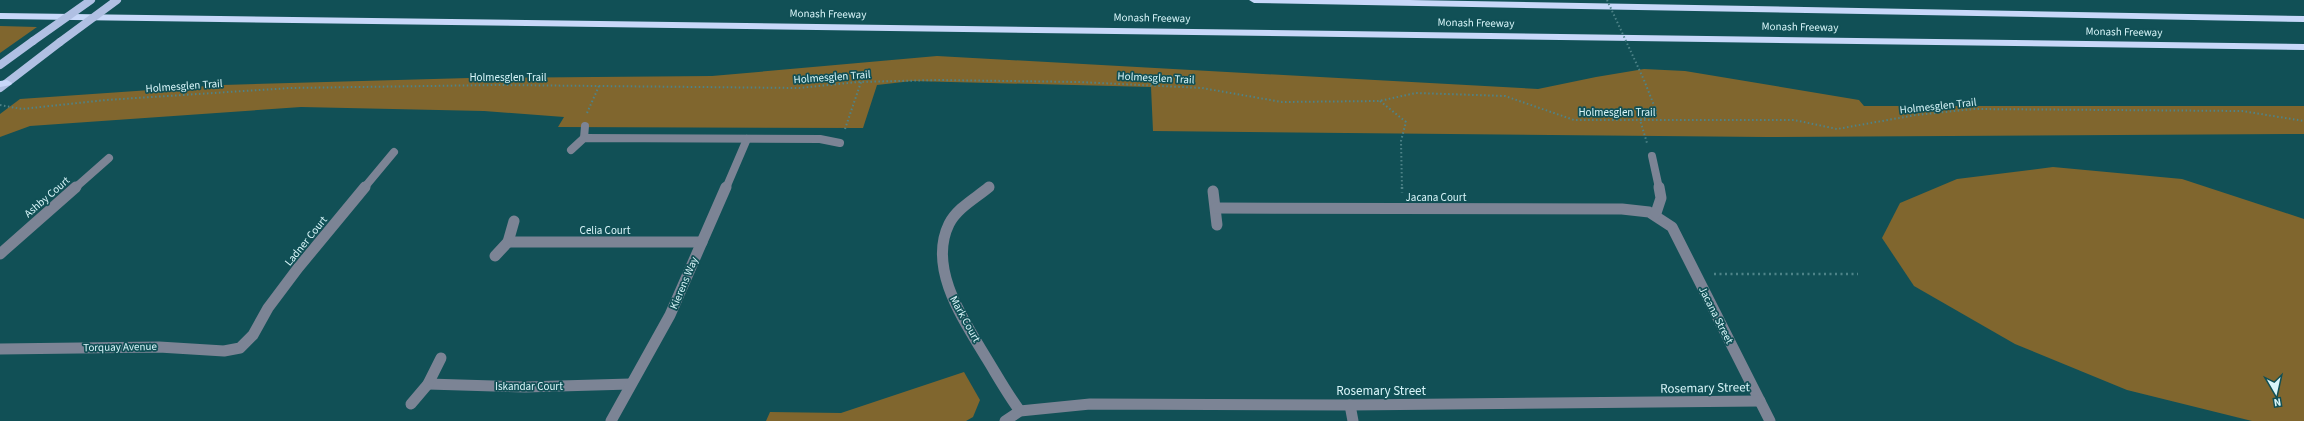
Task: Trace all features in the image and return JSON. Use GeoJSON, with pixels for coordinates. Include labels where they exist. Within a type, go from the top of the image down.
{"type":"FeatureCollection","features":[{"type":"Feature","properties":{"kind":"highway","name":"Monash Freeway"},"geometry":{"type":"LineString","coordinates":[[1254,0],[2304,19]]}},
{"type":"Feature","properties":{"kind":"highway","name":"Monash Freeway"},"geometry":{"type":"LineString","coordinates":[[0,16],[2304,47]]}},
{"type":"Feature","properties":{"kind":"main road"},"geometry":{"type":"LineString","coordinates":[[0,65],[91,0]]}},
{"type":"Feature","properties":{"kind":"main road"},"geometry":{"type":"LineString","coordinates":[[2,85],[117,0]]}},
{"type":"Feature","properties":{"kind":"street"},"geometry":{"type":"LineString","coordinates":[[571,150],[584,138],[585,126]]}},
{"type":"Feature","properties":{"kind":"street"},"geometry":{"type":"LineString","coordinates":[[584,138],[820,139],[840,143]]}},
{"type":"Feature","properties":{"kind":"street","name":"Kierens Way"},"geometry":{"type":"LineString","coordinates":[[611,421],[630,384],[670,315],[747,139]]}},
{"type":"Feature","properties":{"kind":"street","name":"Ladner Court"},"geometry":{"type":"LineString","coordinates":[[240,348],[251,338],[278,294],[394,152]]}},
{"type":"Feature","properties":{"kind":"street"},"geometry":{"type":"LineString","coordinates":[[1652,156],[1652,165],[1661,198],[1656,213]]}},
{"type":"Feature","properties":{"kind":"street","name":"Ashby Court"},"geometry":{"type":"LineString","coordinates":[[0,254],[109,158]]}},
{"type":"Feature","properties":{"kind":"street","name":"Mark Court"},"geometry":{"type":"LineString","coordinates":[[989,187],[956,215],[948,224],[944,238],[944,265],[954,301],[1020,412]]}},
{"type":"Feature","properties":{"kind":"street"},"geometry":{"type":"LineString","coordinates":[[1213,191],[1217,225]]}},
{"type":"Feature","properties":{"kind":"street","name":"Jacana Court"},"geometry":{"type":"LineString","coordinates":[[1216,208],[1633,209],[1656,213]]}},
{"type":"Feature","properties":{"kind":"street","name":"Jacana Street"},"geometry":{"type":"LineString","coordinates":[[1656,213],[1672,227],[1770,421]]}},
{"type":"Feature","properties":{"kind":"street"},"geometry":{"type":"LineString","coordinates":[[495,256],[508,242],[514,221]]}},
{"type":"Feature","properties":{"kind":"street","name":"Celia Court"},"geometry":{"type":"LineString","coordinates":[[508,242],[702,242]]}},
{"type":"Feature","properties":{"kind":"street","name":"Torquay Avenue"},"geometry":{"type":"LineString","coordinates":[[0,349],[159,346],[184,347],[221,352],[240,348]]}},
{"type":"Feature","properties":{"kind":"street"},"geometry":{"type":"LineString","coordinates":[[411,404],[428,384],[441,358]]}},
{"type":"Feature","properties":{"kind":"street","name":"Iskandar Court"},"geometry":{"type":"LineString","coordinates":[[428,384],[524,387],[630,384]]}},
{"type":"Feature","properties":{"kind":"street","name":"Rosemary Street"},"geometry":{"type":"LineString","coordinates":[[1005,421],[1020,412],[1090,404],[1350,405],[1760,401]]}},
{"type":"Feature","properties":{"kind":"street"},"geometry":{"type":"LineString","coordinates":[[1350,405],[1353,421]]}},
{"type":"Feature","properties":{"kind":"path"},"geometry":{"type":"LineString","coordinates":[[1607,0],[1657,112],[1640,120],[1652,156]]}},
{"type":"Feature","properties":{"kind":"path","name":"Holmesglen Trail"},"geometry":{"type":"LineString","coordinates":[[0,105],[22,109],[113,99],[290,88],[497,85],[800,88],[861,82],[937,80],[1079,82],[1202,88],[1282,102],[1379,101],[1416,93],[1505,96],[1574,120],[1794,120],[1837,129],[1916,115],[1974,109],[2242,111],[2304,121]]}},
{"type":"Feature","properties":{"kind":"path"},"geometry":{"type":"LineString","coordinates":[[840,143],[861,82]]}},
{"type":"Feature","properties":{"kind":"path"},"geometry":{"type":"LineString","coordinates":[[585,126],[586,114],[599,86]]}},
{"type":"Feature","properties":{"kind":"path"},"geometry":{"type":"LineString","coordinates":[[1379,101],[1406,122],[1401,141],[1402,209]]}},
{"type":"Feature","properties":{"kind":"path"},"geometry":{"type":"LineString","coordinates":[[1696,274],[1858,274]]}},
{"type":"Feature","properties":{"kind":"shaded area"},"geometry":{"type":"Polygon","coordinates":[[[0,26],[37,27],[0,53],[0,26]]]}},
{"type":"Feature","properties":{"kind":"shaded area"},"geometry":{"type":"Polygon","coordinates":[[[937,56],[1538,89],[1644,69],[1685,71],[1859,100],[1864,106],[2304,106],[2304,134],[1765,137],[1153,131],[1151,87],[912,81],[877,85],[863,128],[558,127],[564,117],[484,111],[301,107],[30,126],[0,137],[0,114],[20,99],[223,85],[469,78],[712,76],[937,56]]]}},
{"type":"Feature","properties":{"kind":"shaded area"},"geometry":{"type":"Polygon","coordinates":[[[2053,167],[2182,179],[2304,219],[2304,421],[2252,421],[2127,390],[2015,344],[1914,286],[1882,238],[1900,203],[1957,179],[2053,167]]]}},
{"type":"Feature","properties":{"kind":"shaded area"},"geometry":{"type":"Polygon","coordinates":[[[964,372],[980,400],[973,417],[966,421],[766,421],[770,412],[841,413],[964,372]]]}}]}
